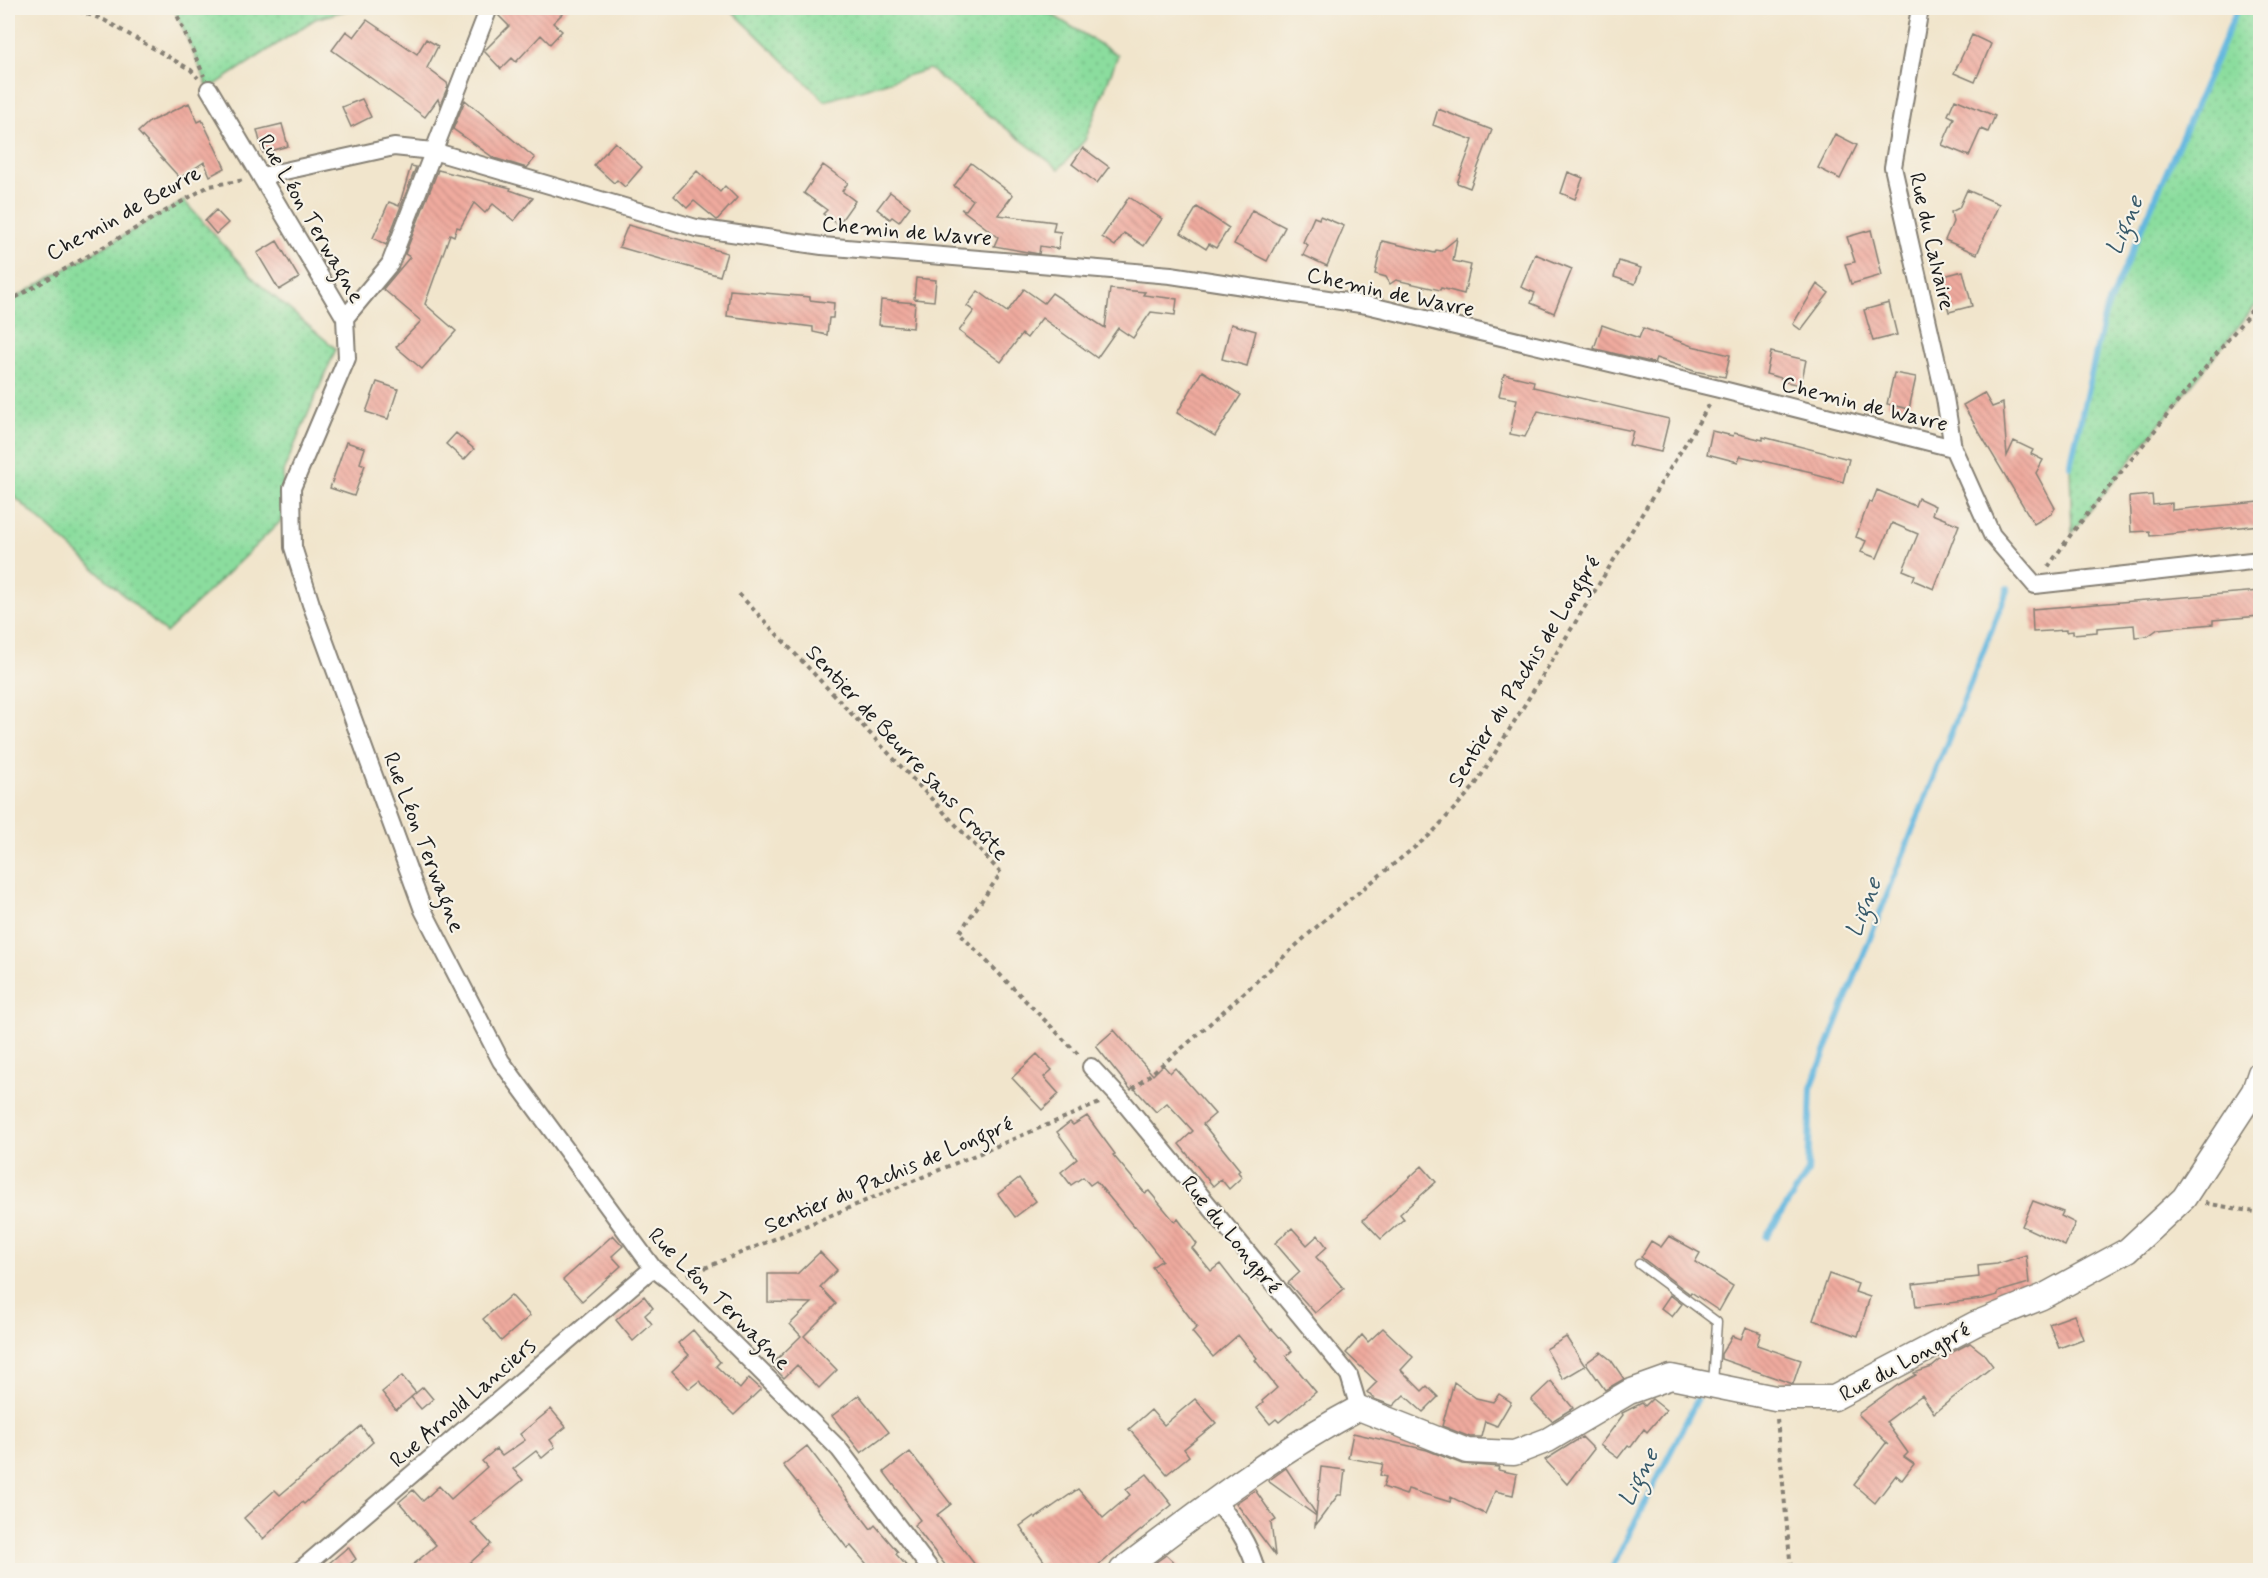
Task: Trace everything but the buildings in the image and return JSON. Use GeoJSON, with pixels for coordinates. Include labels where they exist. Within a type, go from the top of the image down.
{"type":"FeatureCollection","features":[{"type":"Feature","properties":{"kind":"street"},"geometry":{"type":"LineString","coordinates":[[345,318],[390,264],[489,8]]}},
{"type":"Feature","properties":{"kind":"street","name":"Rue du Calvaire"},"geometry":{"type":"LineString","coordinates":[[1920,8],[1893,167],[1945,398],[1953,448]]}},
{"type":"Feature","properties":{"kind":"street","name":"Rue Léon Terwagne"},"geometry":{"type":"LineString","coordinates":[[209,89],[345,318],[346,358],[292,488],[293,547],[311,604],[423,910],[501,1061],[653,1268],[671,1282],[839,1449],[931,1570]]}},
{"type":"Feature","properties":{"kind":"street"},"geometry":{"type":"LineString","coordinates":[[262,176],[394,147],[433,151]]}},
{"type":"Feature","properties":{"kind":"street","name":"Chemin de Wavre"},"geometry":{"type":"LineString","coordinates":[[433,151],[696,228],[822,246],[1171,275],[1367,305],[1719,389],[1953,448],[1992,535],[2035,585]]}},
{"type":"Feature","properties":{"kind":"street"},"geometry":{"type":"LineString","coordinates":[[2035,585],[2260,560]]}},
{"type":"Feature","properties":{"kind":"street","name":"Rue du Longpré"},"geometry":{"type":"LineString","coordinates":[[1091,1067],[1119,1097],[1348,1375],[1359,1408],[1467,1451],[1514,1454],[1548,1440],[1629,1392],[1671,1377],[1775,1398],[1834,1398],[1974,1324],[2042,1297],[2128,1250],[2184,1198],[2254,1091],[2260,1073]]}},
{"type":"Feature","properties":{"kind":"street","name":"Rue Arnold Lanciers"},"geometry":{"type":"LineString","coordinates":[[300,1570],[653,1268]]}},
{"type":"Feature","properties":{"kind":"street"},"geometry":{"type":"LineString","coordinates":[[1122,1570],[1215,1499],[1319,1429],[1359,1408]]}},
{"type":"Feature","properties":{"kind":"street"},"geometry":{"type":"LineString","coordinates":[[1215,1499],[1241,1532],[1256,1570]]}},
{"type":"Feature","properties":{"kind":"lane"},"geometry":{"type":"LineString","coordinates":[[1639,1264],[1717,1322],[1713,1385]]}},
{"type":"Feature","properties":{"kind":"path"},"geometry":{"type":"LineString","coordinates":[[69,8],[104,20],[191,70],[209,89]]}},
{"type":"Feature","properties":{"kind":"path"},"geometry":{"type":"LineString","coordinates":[[174,8],[209,89]]}},
{"type":"Feature","properties":{"kind":"path","name":"Chemin de Beurre"},"geometry":{"type":"LineString","coordinates":[[8,302],[209,186],[262,176]]}},
{"type":"Feature","properties":{"kind":"path"},"geometry":{"type":"LineString","coordinates":[[2035,585],[2072,533],[2260,300]]}},
{"type":"Feature","properties":{"kind":"path","name":"Sentier du Pachis de Longpré"},"geometry":{"type":"LineString","coordinates":[[671,1282],[1119,1097],[1194,1038],[1322,922],[1431,834],[1474,787],[1719,389]]}},
{"type":"Feature","properties":{"kind":"path","name":"Sentier de Beurre sans Croûte"},"geometry":{"type":"LineString","coordinates":[[738,594],[1001,873],[959,933],[1091,1067]]}},
{"type":"Feature","properties":{"kind":"path"},"geometry":{"type":"LineString","coordinates":[[2184,1198],[2221,1208],[2260,1213]]}},
{"type":"Feature","properties":{"kind":"path"},"geometry":{"type":"LineString","coordinates":[[1775,1398],[1791,1570]]}},
{"type":"Feature","properties":{"kind":"green space"},"geometry":{"type":"Polygon","coordinates":[[[174,8],[354,8],[315,19],[209,89],[174,8]]]}},
{"type":"Feature","properties":{"kind":"green space"},"geometry":{"type":"Polygon","coordinates":[[[729,8],[1041,8],[1118,55],[1085,140],[1059,169],[929,69],[825,101],[729,8]]]}},
{"type":"Feature","properties":{"kind":"green space"},"geometry":{"type":"Polygon","coordinates":[[[2238,8],[2260,8],[2260,300],[2072,533],[2070,466],[2105,313],[2238,8]]]}},
{"type":"Feature","properties":{"kind":"green space"},"geometry":{"type":"Polygon","coordinates":[[[184,201],[257,282],[336,349],[283,472],[283,519],[166,633],[8,491],[8,302],[184,201]]]}},
{"type":"Feature","properties":{"kind":"waterway","name":"Ligne"},"geometry":{"type":"LineString","coordinates":[[2070,466],[2105,313],[2238,8]]}},
{"type":"Feature","properties":{"kind":"waterway","name":"Ligne"},"geometry":{"type":"LineString","coordinates":[[1766,1237],[1808,1172],[1811,1088],[2008,588]]}},
{"type":"Feature","properties":{"kind":"waterway","name":"Ligne"},"geometry":{"type":"LineString","coordinates":[[1611,1570],[1697,1400]]}}]}
